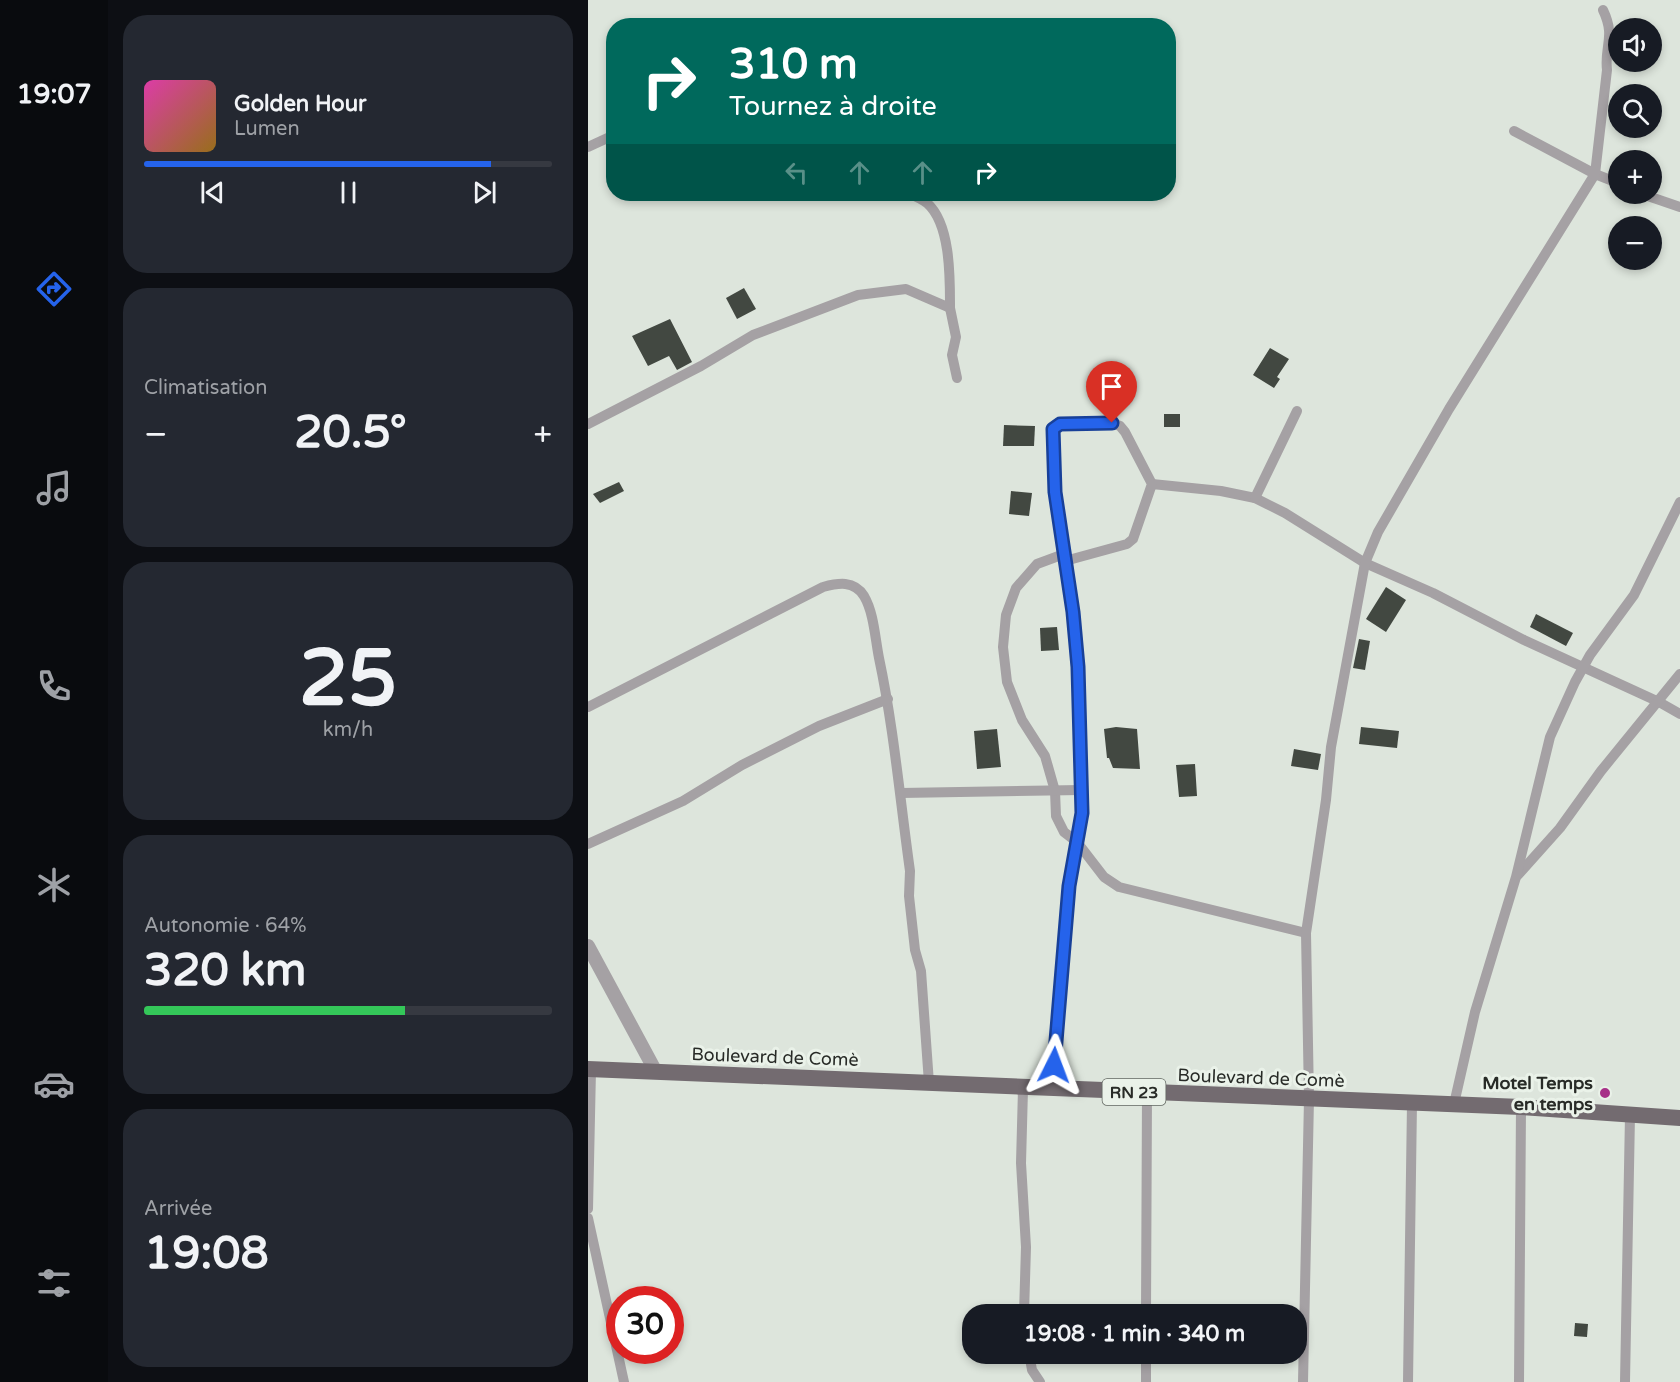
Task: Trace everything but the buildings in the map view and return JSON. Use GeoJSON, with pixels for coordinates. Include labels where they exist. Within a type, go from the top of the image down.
{"type":"FeatureCollection","features":[{"type":"Feature","properties":{"kind":"main road","name":"Boulevard de Comè"},"geometry":{"type":"LineString","coordinates":[[589,1069],[1023,1089],[1521,1107],[1680,1118]]}},
{"type":"Feature","properties":{"kind":"street"},"geometry":{"type":"LineString","coordinates":[[1303,1382],[1309,1099],[1306,933],[1326,800],[1331,747],[1365,563],[1378,532],[1449,409],[1595,174],[1611,28],[1603,10]]}},
{"type":"Feature","properties":{"kind":"street"},"geometry":{"type":"LineString","coordinates":[[1514,131],[1608,179]]}},
{"type":"Feature","properties":{"kind":"street"},"geometry":{"type":"LineString","coordinates":[[588,147],[606,139]]}},
{"type":"Feature","properties":{"kind":"street"},"geometry":{"type":"LineString","coordinates":[[924,201],[933,209],[942,227],[948,254],[950,308],[956,337],[952,355],[957,378]]}},
{"type":"Feature","properties":{"kind":"street"},"geometry":{"type":"LineString","coordinates":[[1662,201],[1680,207]]}},
{"type":"Feature","properties":{"kind":"street"},"geometry":{"type":"LineString","coordinates":[[588,424],[701,366],[753,335],[858,295],[906,290],[950,308]]}},
{"type":"Feature","properties":{"kind":"street"},"geometry":{"type":"LineString","coordinates":[[1255,498],[1297,411]]}},
{"type":"Feature","properties":{"kind":"street"},"geometry":{"type":"LineString","coordinates":[[1053,1089],[1069,886],[1077,842],[1082,813],[1078,667],[1064,558],[1055,492],[1053,429],[1057,425],[1112,423],[1120,426],[1131,441],[1152,484],[1133,539],[1127,544],[1064,558],[1036,564],[1016,588],[1006,615],[1003,647],[1007,682],[1022,720],[1045,756],[1055,791],[1056,816],[1064,832],[1077,842],[1104,877],[1119,887],[1306,933]]}},
{"type":"Feature","properties":{"kind":"street"},"geometry":{"type":"LineString","coordinates":[[1152,484],[1221,491],[1255,498],[1285,513],[1365,563],[1680,714]]}},
{"type":"Feature","properties":{"kind":"street"},"geometry":{"type":"LineString","coordinates":[[1454,1104],[1475,1012],[1516,878],[1550,737],[1570,690],[1634,595],[1680,502]]}},
{"type":"Feature","properties":{"kind":"street"},"geometry":{"type":"LineString","coordinates":[[588,707],[823,587],[839,583],[850,584],[863,595],[873,623],[888,699],[901,793],[910,872],[909,896],[912,930],[921,971],[929,1083]]}},
{"type":"Feature","properties":{"kind":"street"},"geometry":{"type":"LineString","coordinates":[[1516,878],[1560,828],[1601,771],[1680,674]]}},
{"type":"Feature","properties":{"kind":"street"},"geometry":{"type":"LineString","coordinates":[[588,844],[683,801],[742,765],[819,726],[888,699]]}},
{"type":"Feature","properties":{"kind":"street"},"geometry":{"type":"LineString","coordinates":[[901,793],[1081,790]]}},
{"type":"Feature","properties":{"kind":"street"},"geometry":{"type":"LineString","coordinates":[[588,946],[656,1072]]}},
{"type":"Feature","properties":{"kind":"street"},"geometry":{"type":"LineString","coordinates":[[588,1209],[589,1069]]}},
{"type":"Feature","properties":{"kind":"street"},"geometry":{"type":"LineString","coordinates":[[1023,1089],[1021,1163],[1026,1247],[1024,1304]]}},
{"type":"Feature","properties":{"kind":"street"},"geometry":{"type":"LineString","coordinates":[[1146,1304],[1147,1093]]}},
{"type":"Feature","properties":{"kind":"street"},"geometry":{"type":"LineString","coordinates":[[1408,1382],[1412,1103]]}},
{"type":"Feature","properties":{"kind":"street"},"geometry":{"type":"LineString","coordinates":[[1519,1382],[1521,1107]]}},
{"type":"Feature","properties":{"kind":"street"},"geometry":{"type":"LineString","coordinates":[[1625,1382],[1630,1115]]}},
{"type":"Feature","properties":{"kind":"street"},"geometry":{"type":"LineString","coordinates":[[588,1218],[590,1238],[624,1382]]}},
{"type":"Feature","properties":{"kind":"street"},"geometry":{"type":"LineString","coordinates":[[1031,1364],[1040,1382]]}},
{"type":"Feature","properties":{"kind":"street"},"geometry":{"type":"LineString","coordinates":[[1146,1364],[1146,1382]]}},
{"type":"Feature","properties":{"kind":"place","name":"Motel Temps en temps"},"geometry":{"type":"Point","coordinates":[1605,1093]}},
{"type":"Feature","properties":{"kind":"route"},"geometry":{"type":"LineString","coordinates":[[1054,1065],[1069,886],[1082,813],[1078,667],[1073,612],[1055,492],[1053,429],[1060,424],[1112,423]]}}]}
